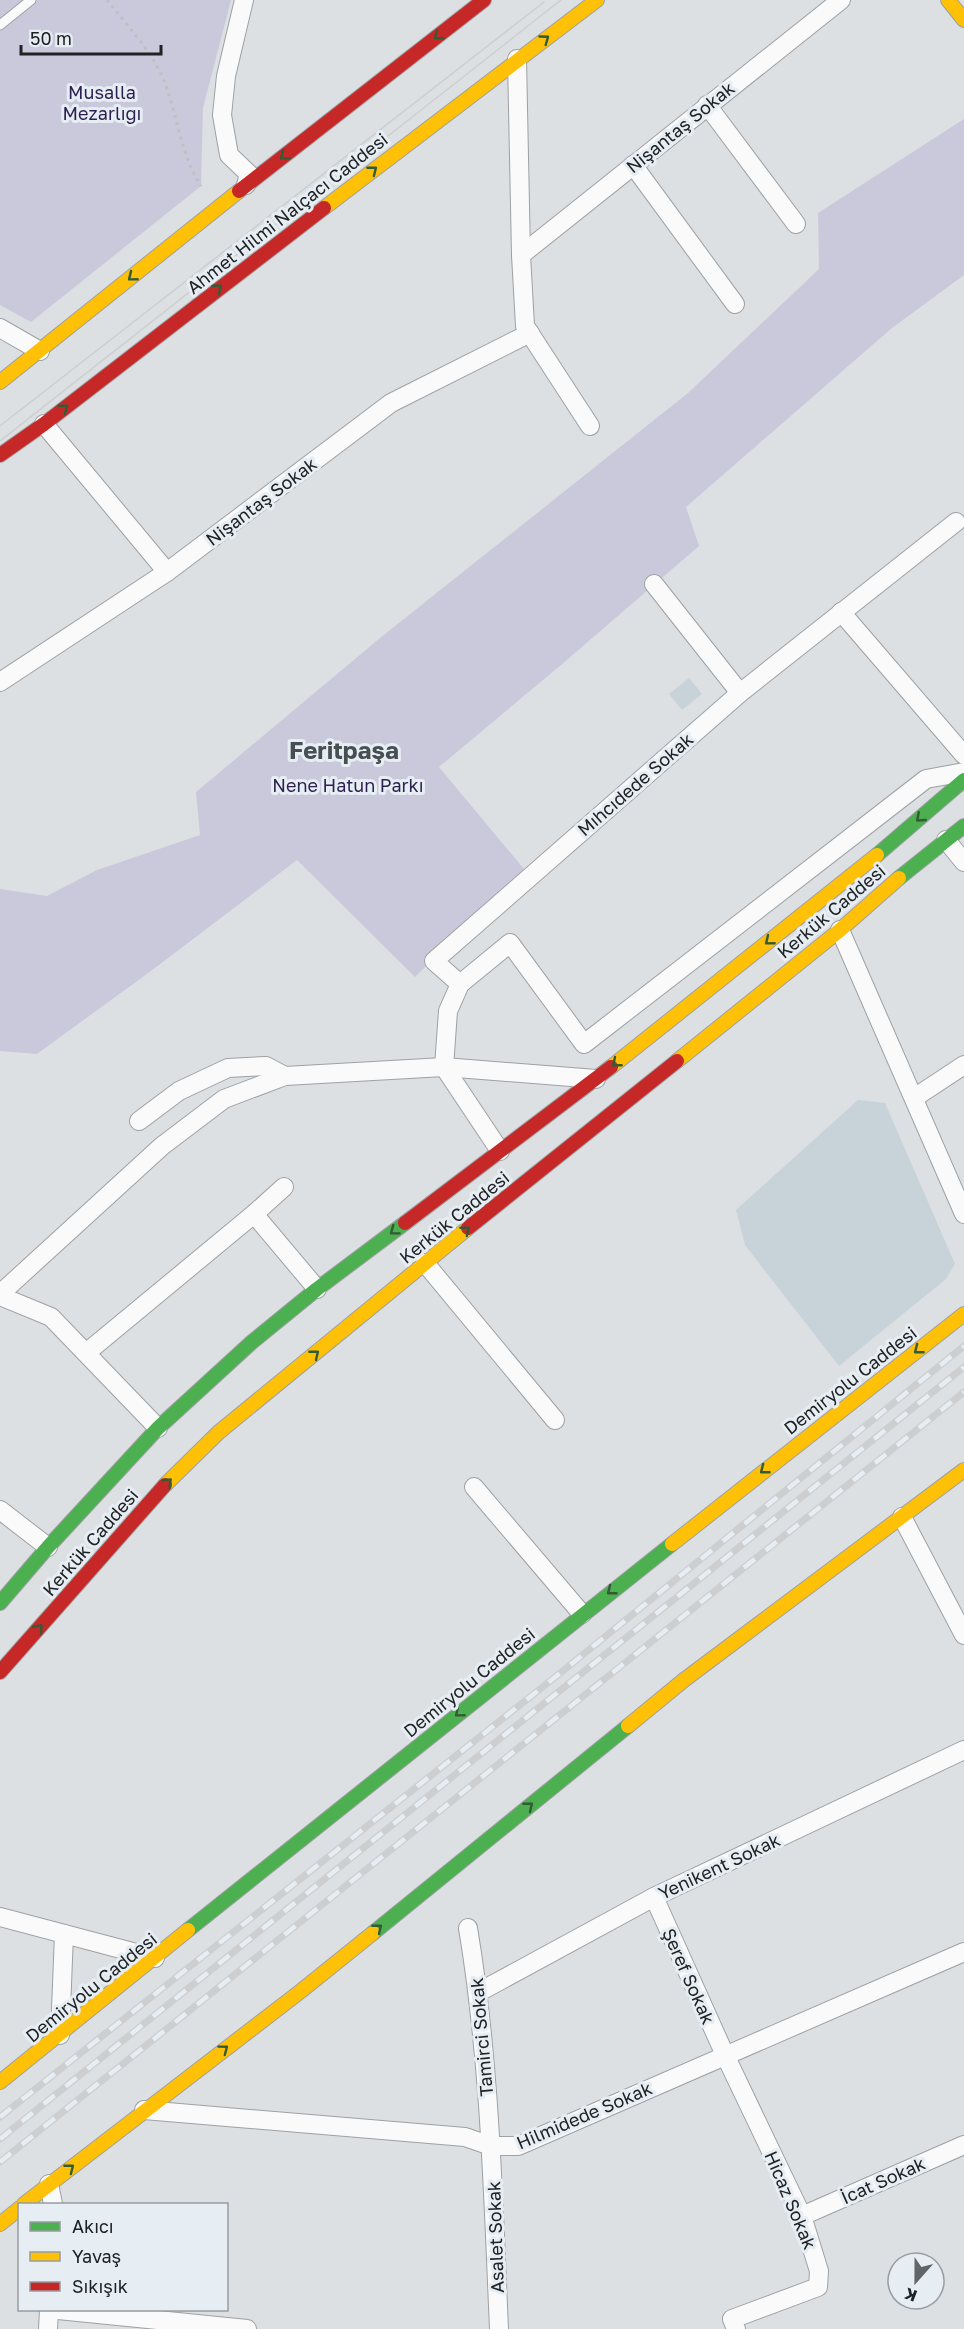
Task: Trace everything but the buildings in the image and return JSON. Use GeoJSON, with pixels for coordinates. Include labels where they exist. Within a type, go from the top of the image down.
{"type":"FeatureCollection","features":[{"type":"Feature","properties":{"kind":"main road"},"geometry":{"type":"LineString","coordinates":[[0,382],[246,185],[484,0]]}},
{"type":"Feature","properties":{"kind":"main road","name":"Ahmet Hilmi Nalçacı Caddesi"},"geometry":{"type":"LineString","coordinates":[[0,454],[44,423],[597,0]]}},
{"type":"Feature","properties":{"kind":"main road"},"geometry":{"type":"LineString","coordinates":[[948,0],[964,20]]}},
{"type":"Feature","properties":{"kind":"main road","name":"Kerkük Caddesi"},"geometry":{"type":"LineString","coordinates":[[0,1604],[48,1547],[158,1428],[252,1342],[317,1289],[596,1079],[874,858],[964,780]]}},
{"type":"Feature","properties":{"kind":"main road","name":"Kerkük Caddesi"},"geometry":{"type":"LineString","coordinates":[[0,1672],[157,1492],[203,1447],[425,1263],[840,930],[905,872],[964,826]]}},
{"type":"Feature","properties":{"kind":"main road","name":"Demiryolu Caddesi"},"geometry":{"type":"LineString","coordinates":[[0,2082],[582,1614],[964,1314]]}},
{"type":"Feature","properties":{"kind":"main road"},"geometry":{"type":"LineString","coordinates":[[26,2203],[300,1991],[684,1680],[964,1470]]}},
{"type":"Feature","properties":{"kind":"main road"},"geometry":{"type":"LineString","coordinates":[[0,2224],[18,2210]]}},
{"type":"Feature","properties":{"kind":"street"},"geometry":{"type":"LineString","coordinates":[[244,0],[226,76],[222,115],[229,155],[249,174],[246,185]]}},
{"type":"Feature","properties":{"kind":"street","name":"Nişantaş Sokak"},"geometry":{"type":"LineString","coordinates":[[521,255],[841,0]]}},
{"type":"Feature","properties":{"kind":"street"},"geometry":{"type":"LineString","coordinates":[[517,59],[521,255],[525,326],[590,426]]}},
{"type":"Feature","properties":{"kind":"street"},"geometry":{"type":"LineString","coordinates":[[707,105],[796,224]]}},
{"type":"Feature","properties":{"kind":"street"},"geometry":{"type":"LineString","coordinates":[[633,165],[735,303]]}},
{"type":"Feature","properties":{"kind":"street"},"geometry":{"type":"LineString","coordinates":[[0,328],[40,351]]}},
{"type":"Feature","properties":{"kind":"street","name":"Nişantaş Sokak"},"geometry":{"type":"LineString","coordinates":[[0,682],[167,572],[391,404],[530,333]]}},
{"type":"Feature","properties":{"kind":"street"},"geometry":{"type":"LineString","coordinates":[[44,423],[167,572]]}},
{"type":"Feature","properties":{"kind":"street","name":"Mıhcıdede Sokak"},"geometry":{"type":"LineString","coordinates":[[460,984],[434,962],[740,693],[956,522]]}},
{"type":"Feature","properties":{"kind":"street"},"geometry":{"type":"LineString","coordinates":[[654,584],[740,693]]}},
{"type":"Feature","properties":{"kind":"street"},"geometry":{"type":"LineString","coordinates":[[841,612],[964,755]]}},
{"type":"Feature","properties":{"kind":"street"},"geometry":{"type":"LineString","coordinates":[[500,1151],[444,1067],[448,1011],[460,984],[510,943],[585,1044],[926,779],[964,772]]}},
{"type":"Feature","properties":{"kind":"street"},"geometry":{"type":"LineString","coordinates":[[946,840],[964,862]]}},
{"type":"Feature","properties":{"kind":"street"},"geometry":{"type":"LineString","coordinates":[[840,930],[964,1214]]}},
{"type":"Feature","properties":{"kind":"street"},"geometry":{"type":"LineString","coordinates":[[914,1098],[964,1065]]}},
{"type":"Feature","properties":{"kind":"street"},"geometry":{"type":"LineString","coordinates":[[139,1121],[179,1091],[228,1068],[266,1066],[285,1076]]}},
{"type":"Feature","properties":{"kind":"street"},"geometry":{"type":"LineString","coordinates":[[158,1428],[51,1317],[0,1295],[162,1146],[224,1100],[285,1076],[444,1067],[596,1079]]}},
{"type":"Feature","properties":{"kind":"street"},"geometry":{"type":"LineString","coordinates":[[86,1353],[284,1187]]}},
{"type":"Feature","properties":{"kind":"street"},"geometry":{"type":"LineString","coordinates":[[254,1214],[317,1289]]}},
{"type":"Feature","properties":{"kind":"street"},"geometry":{"type":"LineString","coordinates":[[425,1263],[555,1420]]}},
{"type":"Feature","properties":{"kind":"street"},"geometry":{"type":"LineString","coordinates":[[474,1487],[582,1614]]}},
{"type":"Feature","properties":{"kind":"street"},"geometry":{"type":"LineString","coordinates":[[0,1509],[48,1547]]}},
{"type":"Feature","properties":{"kind":"street"},"geometry":{"type":"LineString","coordinates":[[902,1517],[964,1635]]}},
{"type":"Feature","properties":{"kind":"street","name":"Yenikent Sokak"},"geometry":{"type":"LineString","coordinates":[[479,1992],[654,1897],[964,1750]]}},
{"type":"Feature","properties":{"kind":"street","name":"Şeref Sokak"},"geometry":{"type":"LineString","coordinates":[[654,1897],[725,2055]]}},
{"type":"Feature","properties":{"kind":"street"},"geometry":{"type":"LineString","coordinates":[[0,1917],[155,1958]]}},
{"type":"Feature","properties":{"kind":"street","name":"Tamirci Sokak"},"geometry":{"type":"LineString","coordinates":[[468,1928],[479,1992],[491,2146]]}},
{"type":"Feature","properties":{"kind":"street"},"geometry":{"type":"LineString","coordinates":[[60,2035],[64,1934]]}},
{"type":"Feature","properties":{"kind":"street","name":"Hilmidede Sokak"},"geometry":{"type":"LineString","coordinates":[[144,2110],[465,2137],[491,2146],[518,2146],[964,1952]]}},
{"type":"Feature","properties":{"kind":"street","name":"Hicaz Sokak"},"geometry":{"type":"LineString","coordinates":[[725,2055],[802,2216],[819,2271],[818,2288],[732,2319],[736,2329]]}},
{"type":"Feature","properties":{"kind":"street","name":"İcat Sokak"},"geometry":{"type":"LineString","coordinates":[[802,2216],[964,2145]]}},
{"type":"Feature","properties":{"kind":"street","name":"Asalet Sokak"},"geometry":{"type":"LineString","coordinates":[[491,2146],[499,2329]]}},
{"type":"Feature","properties":{"kind":"street"},"geometry":{"type":"LineString","coordinates":[[49,2184],[53,2203]]}},
{"type":"Feature","properties":{"kind":"street"},"geometry":{"type":"LineString","coordinates":[[48,2329],[49,2311]]}},
{"type":"Feature","properties":{"kind":"street"},"geometry":{"type":"LineString","coordinates":[[68,2311],[247,2329]]}},
{"type":"Feature","properties":{"kind":"lane"},"geometry":{"type":"LineString","coordinates":[[0,25],[31,0]]}},
{"type":"Feature","properties":{"kind":"path"},"geometry":{"type":"LineString","coordinates":[[107,0],[154,61],[162,76],[184,154],[201,186]]}},
{"type":"Feature","properties":{"kind":"shaded area"},"geometry":{"type":"Polygon","coordinates":[[[689,678],[702,694],[682,710],[669,694],[689,678]]]}},
{"type":"Feature","properties":{"kind":"shaded area"},"geometry":{"type":"Polygon","coordinates":[[[858,1100],[885,1103],[955,1264],[946,1279],[839,1366],[745,1245],[736,1210],[858,1100]]]}},
{"type":"Feature","properties":{"kind":"green space","name":"Musalla Mezarlığı"},"geometry":{"type":"Polygon","coordinates":[[[0,0],[231,0],[203,108],[201,186],[31,322],[0,305],[0,0]]]}},
{"type":"Feature","properties":{"kind":"green space","name":"Nene Hatun Parkı"},"geometry":{"type":"Polygon","coordinates":[[[964,119],[964,275],[892,328],[686,507],[699,546],[439,767],[524,869],[415,977],[297,860],[37,1054],[0,1051],[0,889],[47,896],[97,870],[200,835],[196,792],[380,638],[688,393],[819,269],[818,213],[964,119]]]}},
{"type":"Feature","properties":{"kind":"tram line"},"geometry":{"type":"LineString","coordinates":[[0,441],[561,0]]}},
{"type":"Feature","properties":{"kind":"tram line"},"geometry":{"type":"LineString","coordinates":[[0,426],[544,2]]}},
{"type":"Feature","properties":{"kind":"railway"},"geometry":{"type":"LineString","coordinates":[[0,2117],[559,1674],[964,1346]]}},
{"type":"Feature","properties":{"kind":"railway"},"geometry":{"type":"LineString","coordinates":[[0,2139],[964,1367]]}},
{"type":"Feature","properties":{"kind":"railway"},"geometry":{"type":"LineString","coordinates":[[0,2162],[964,1392]]}},
{"type":"Feature","properties":{"kind":"traffic: fast"},"geometry":{"type":"LineString","coordinates":[[877,855],[964,780]]}},
{"type":"Feature","properties":{"kind":"traffic: fast"},"geometry":{"type":"LineString","coordinates":[[899,878],[964,826]]}},
{"type":"Feature","properties":{"kind":"traffic: fast"},"geometry":{"type":"LineString","coordinates":[[0,1603],[48,1547],[158,1428],[252,1342],[317,1289],[405,1223]]}},
{"type":"Feature","properties":{"kind":"traffic: fast"},"geometry":{"type":"LineString","coordinates":[[188,1930],[672,1544]]}},
{"type":"Feature","properties":{"kind":"traffic: fast"},"geometry":{"type":"LineString","coordinates":[[373,1933],[628,1726]]}},
{"type":"Feature","properties":{"kind":"traffic: slow"},"geometry":{"type":"LineString","coordinates":[[324,208],[597,0]]}},
{"type":"Feature","properties":{"kind":"traffic: slow"},"geometry":{"type":"LineString","coordinates":[[948,0],[964,20]]}},
{"type":"Feature","properties":{"kind":"traffic: slow"},"geometry":{"type":"LineString","coordinates":[[0,382],[239,191]]}},
{"type":"Feature","properties":{"kind":"traffic: slow"},"geometry":{"type":"LineString","coordinates":[[611,1067],[877,855]]}},
{"type":"Feature","properties":{"kind":"traffic: slow"},"geometry":{"type":"LineString","coordinates":[[677,1061],[840,930],[899,878]]}},
{"type":"Feature","properties":{"kind":"traffic: slow"},"geometry":{"type":"LineString","coordinates":[[165,1485],[219,1432],[468,1228]]}},
{"type":"Feature","properties":{"kind":"traffic: slow"},"geometry":{"type":"LineString","coordinates":[[672,1544],[964,1314]]}},
{"type":"Feature","properties":{"kind":"traffic: slow"},"geometry":{"type":"LineString","coordinates":[[628,1726],[684,1680],[964,1470]]}},
{"type":"Feature","properties":{"kind":"traffic: slow"},"geometry":{"type":"LineString","coordinates":[[0,2082],[188,1930]]}},
{"type":"Feature","properties":{"kind":"traffic: slow"},"geometry":{"type":"LineString","coordinates":[[25,2203],[373,1933]]}},
{"type":"Feature","properties":{"kind":"traffic: slow"},"geometry":{"type":"LineString","coordinates":[[0,2224],[18,2210]]}},
{"type":"Feature","properties":{"kind":"traffic: jam"},"geometry":{"type":"LineString","coordinates":[[239,191],[484,0]]}},
{"type":"Feature","properties":{"kind":"traffic: jam"},"geometry":{"type":"LineString","coordinates":[[0,455],[44,424],[324,208]]}},
{"type":"Feature","properties":{"kind":"traffic: jam"},"geometry":{"type":"LineString","coordinates":[[468,1228],[677,1061]]}},
{"type":"Feature","properties":{"kind":"traffic: jam"},"geometry":{"type":"LineString","coordinates":[[405,1223],[611,1067]]}},
{"type":"Feature","properties":{"kind":"traffic: jam"},"geometry":{"type":"LineString","coordinates":[[0,1672],[165,1485]]}},
{"type":"Feature","properties":{"kind":"district","name":"Feritpaşa"},"geometry":{"type":"Point","coordinates":[344,749]}}]}
